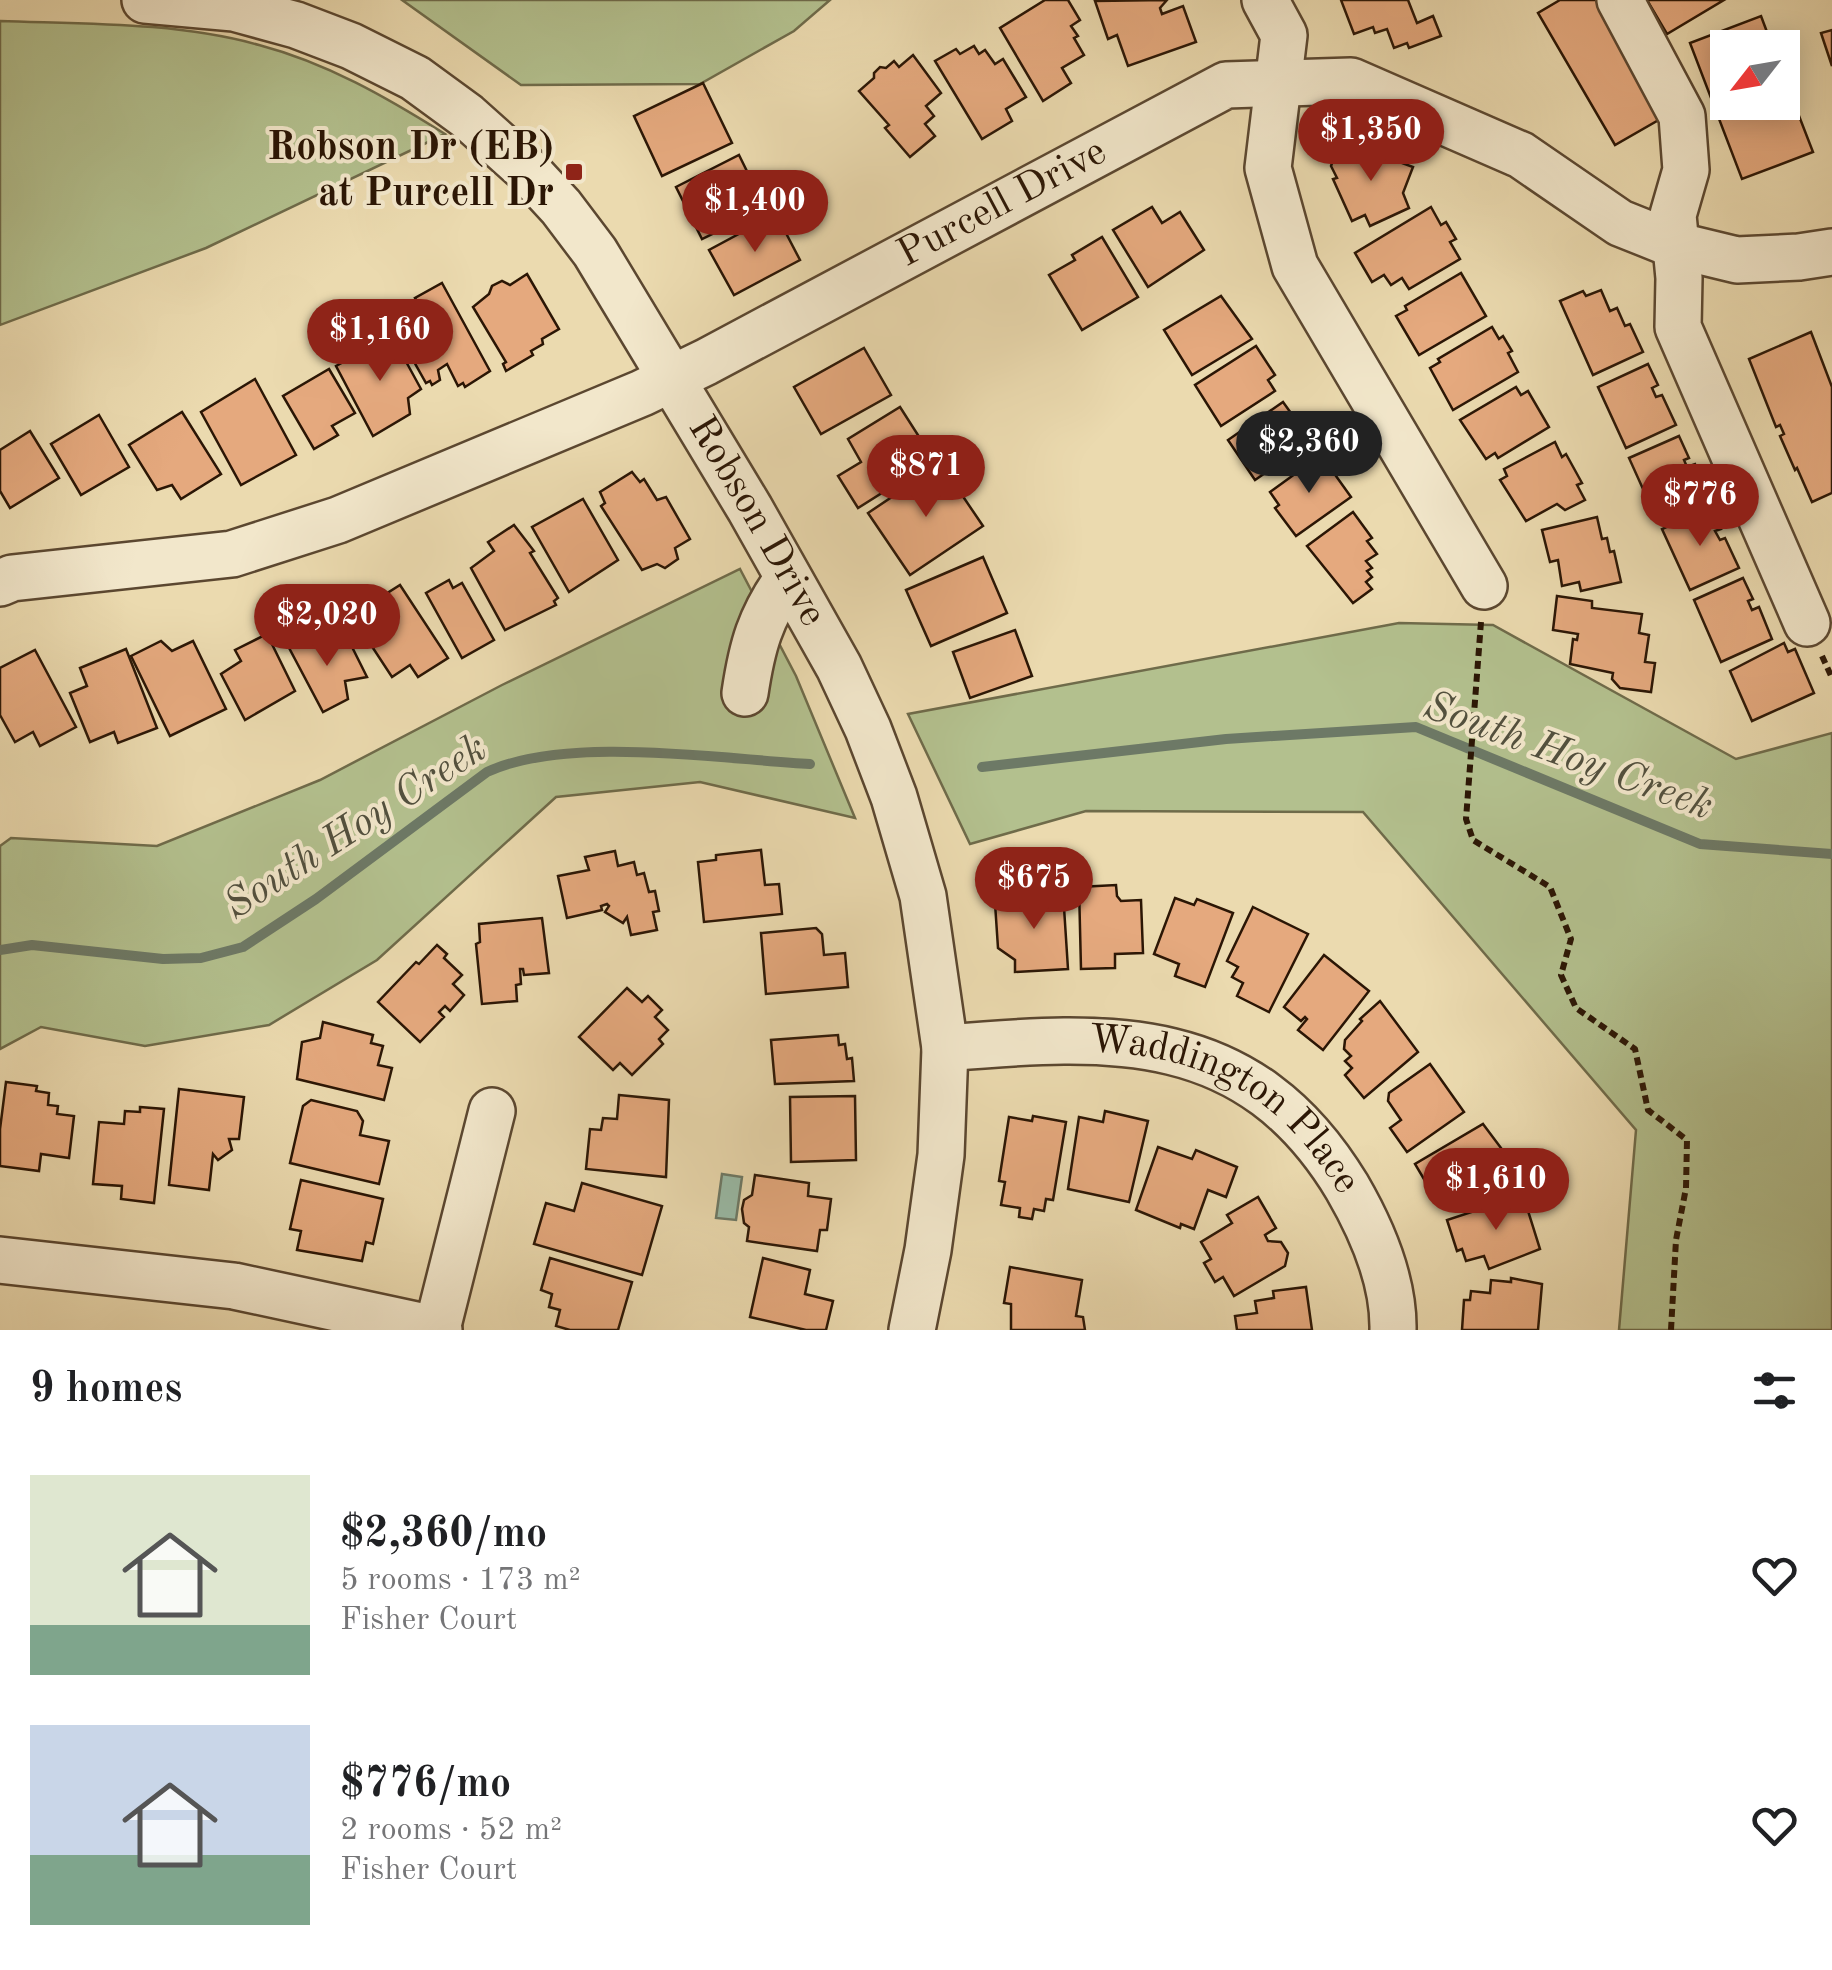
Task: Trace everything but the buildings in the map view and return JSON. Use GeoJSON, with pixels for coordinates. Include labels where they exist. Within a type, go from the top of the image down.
{"type":"FeatureCollection","features":[{"type":"Feature","properties":{"kind":"street","name":"Robson Drive"},"geometry":{"type":"LineString","coordinates":[[145,0],[234,8],[352,46],[416,78],[467,116],[525,168],[561,207],[622,293],[788,578],[839,667],[894,797],[922,896],[945,1048],[938,1174],[912,1330]]}},
{"type":"Feature","properties":{"kind":"street"},"geometry":{"type":"LineString","coordinates":[[1265,0],[1284,36],[1268,168],[1295,266],[1484,586]]}},
{"type":"Feature","properties":{"kind":"street"},"geometry":{"type":"LineString","coordinates":[[1620,0],[1682,116],[1686,170],[1673,215],[1679,278],[1678,327],[1807,623]]}},
{"type":"Feature","properties":{"kind":"street","name":"Purcell Drive"},"geometry":{"type":"LineString","coordinates":[[0,583],[12,578],[232,554],[338,520],[671,379],[1226,85],[1351,80],[1521,155],[1620,223],[1675,245],[1736,260],[1798,258],[1832,252]]}},
{"type":"Feature","properties":{"kind":"street"},"geometry":{"type":"LineString","coordinates":[[745,693],[752,647],[762,620],[788,578]]}},
{"type":"Feature","properties":{"kind":"street","name":"Waddington Place"},"geometry":{"type":"LineString","coordinates":[[945,1048],[1118,1041],[1169,1050],[1210,1064],[1248,1084],[1308,1134],[1363,1214],[1378,1248],[1393,1330]]}},
{"type":"Feature","properties":{"kind":"street"},"geometry":{"type":"LineString","coordinates":[[0,1260],[234,1286],[438,1330],[492,1111]]}},
{"type":"Feature","properties":{"kind":"path"},"geometry":{"type":"LineString","coordinates":[[1478,651],[1466,819],[1472,840],[1550,887],[1570,940],[1561,975],[1576,1008],[1635,1049],[1648,1110],[1687,1140],[1686,1188],[1676,1240],[1671,1330]]}},
{"type":"Feature","properties":{"kind":"shaded area"},"geometry":{"type":"Polygon","coordinates":[[[402,0],[830,0],[794,31],[700,84],[521,85],[402,0]]]}},
{"type":"Feature","properties":{"kind":"shaded area"},"geometry":{"type":"Polygon","coordinates":[[[0,21],[163,28],[228,37],[284,52],[355,82],[445,134],[206,248],[0,325],[0,21]]]}},
{"type":"Feature","properties":{"kind":"shaded area"},"geometry":{"type":"Polygon","coordinates":[[[740,569],[796,676],[855,818],[700,782],[556,797],[377,960],[269,1025],[145,1046],[41,1027],[0,1049],[0,846],[11,838],[157,846],[320,780],[502,685],[740,569]]]}},
{"type":"Feature","properties":{"kind":"shaded area"},"geometry":{"type":"Polygon","coordinates":[[[1399,623],[1493,625],[1736,759],[1832,733],[1832,1330],[1619,1330],[1636,1130],[1363,812],[1086,811],[970,844],[908,714],[1399,623]]]}},
{"type":"Feature","properties":{"kind":"shaded area"},"geometry":{"type":"Polygon","coordinates":[[[722,1174],[742,1177],[736,1220],[716,1218],[722,1174]]]}},
{"type":"Feature","properties":{"kind":"waterway","name":"South Hoy Creek"},"geometry":{"type":"LineString","coordinates":[[982,767],[1226,739],[1416,727],[1700,844],[1832,854]]}},
{"type":"Feature","properties":{"kind":"waterway","name":"South Hoy Creek"},"geometry":{"type":"LineString","coordinates":[[0,950],[32,945],[163,959],[201,958],[243,947],[316,899],[487,772],[520,761],[559,754],[645,752],[810,764]]}},
{"type":"Feature","properties":{"kind":"place","name":"Robson Dr (EB) at Purcell Dr"},"geometry":{"type":"Point","coordinates":[574,172]}}]}
